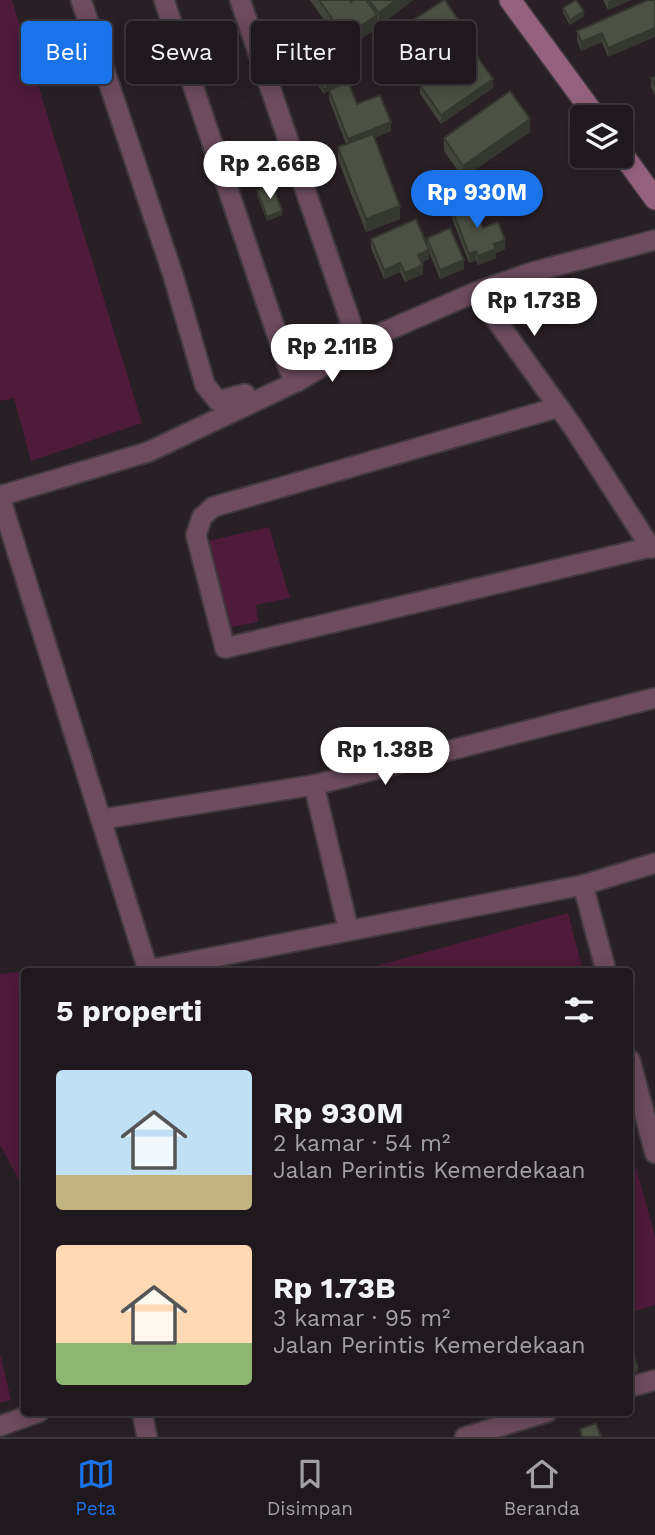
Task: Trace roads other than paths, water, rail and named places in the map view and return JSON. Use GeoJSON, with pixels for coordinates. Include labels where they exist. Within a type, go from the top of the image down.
{"type":"FeatureCollection","features":[{"type":"Feature","properties":{"kind":"street"},"geometry":{"type":"LineString","coordinates":[[81,0],[210,394],[218,401],[231,400],[476,292],[533,272],[655,240]]}},
{"type":"Feature","properties":{"kind":"street"},"geometry":{"type":"LineString","coordinates":[[164,0],[292,374]]}},
{"type":"Feature","properties":{"kind":"street"},"geometry":{"type":"LineString","coordinates":[[147,968],[103,819],[0,497],[148,452],[292,374],[346,331],[351,323],[240,0]]}},
{"type":"Feature","properties":{"kind":"street"},"geometry":{"type":"LineString","coordinates":[[510,0],[587,105]]}},
{"type":"Feature","properties":{"kind":"street"},"geometry":{"type":"LineString","coordinates":[[633,167],[654,194]]}},
{"type":"Feature","properties":{"kind":"street"},"geometry":{"type":"LineString","coordinates":[[476,292],[559,407],[653,547],[225,648],[196,535],[202,517],[213,507],[559,407]]}},
{"type":"Feature","properties":{"kind":"street"},"geometry":{"type":"LineString","coordinates":[[103,819],[314,785],[655,698]]}},
{"type":"Feature","properties":{"kind":"street"},"geometry":{"type":"LineString","coordinates":[[314,785],[348,928]]}},
{"type":"Feature","properties":{"kind":"street"},"geometry":{"type":"LineString","coordinates":[[162,968],[348,928],[583,884],[655,863]]}},
{"type":"Feature","properties":{"kind":"street"},"geometry":{"type":"LineString","coordinates":[[583,884],[605,968]]}},
{"type":"Feature","properties":{"kind":"street"},"geometry":{"type":"LineString","coordinates":[[633,1069],[652,1127],[655,1153]]}},
{"type":"Feature","properties":{"kind":"street"},"geometry":{"type":"LineString","coordinates":[[633,1386],[655,1380]]}},
{"type":"Feature","properties":{"kind":"street"},"geometry":{"type":"LineString","coordinates":[[0,1426],[28,1416]]}},
{"type":"Feature","properties":{"kind":"street"},"geometry":{"type":"LineString","coordinates":[[143,1416],[147,1437]]}},
{"type":"Feature","properties":{"kind":"street"},"geometry":{"type":"LineString","coordinates":[[465,1437],[534,1416]]}}]}
